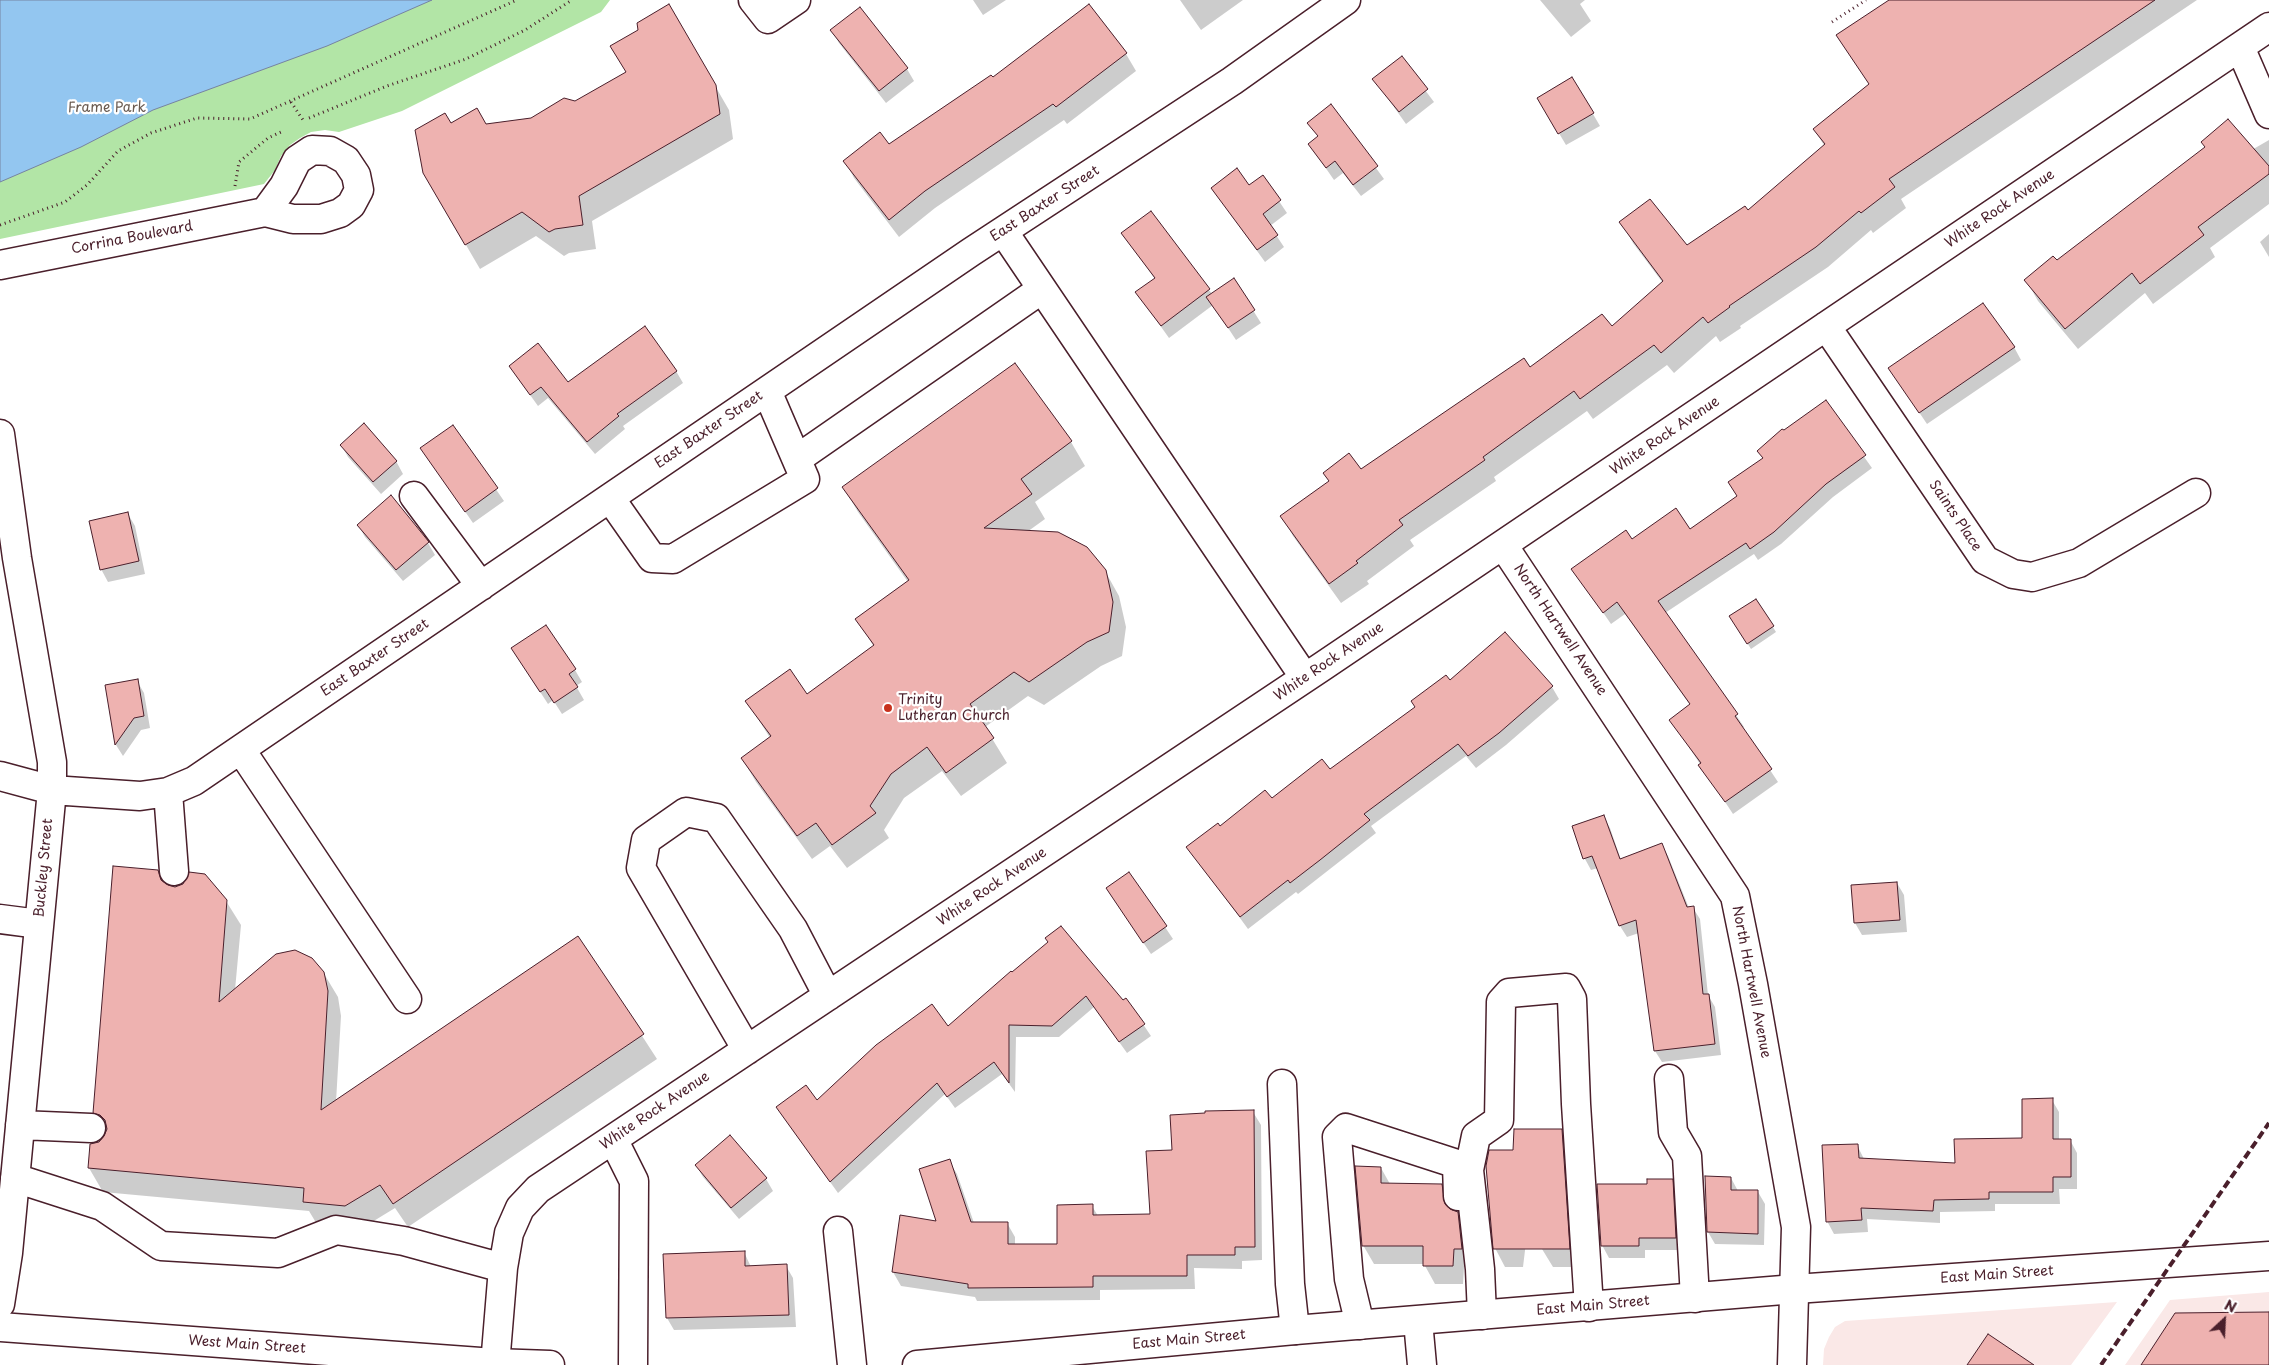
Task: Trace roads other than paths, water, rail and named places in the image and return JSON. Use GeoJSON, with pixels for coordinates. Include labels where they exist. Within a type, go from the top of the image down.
{"type":"FeatureCollection","features":[{"type":"Feature","properties":{"kind":"street"},"geometry":{"type":"LineString","coordinates":[[753,0],[768,19],[796,0]]}},
{"type":"Feature","properties":{"kind":"street","name":"East Baxter Street"},"geometry":{"type":"LineString","coordinates":[[0,776],[52,790],[140,796],[168,792],[194,781],[1003,231],[1232,81],[1314,9],[1346,0]]}},
{"type":"Feature","properties":{"kind":"street","name":"White Rock Avenue"},"geometry":{"type":"LineString","coordinates":[[494,1364],[503,1268],[509,1233],[520,1208],[538,1189],[1305,678],[2269,27]]}},
{"type":"Feature","properties":{"kind":"street"},"geometry":{"type":"LineString","coordinates":[[2240,47],[2269,114]]}},
{"type":"Feature","properties":{"kind":"street","name":"Corrina Boulevard"},"geometry":{"type":"LineString","coordinates":[[0,265],[265,212]]}},
{"type":"Feature","properties":{"kind":"street"},"geometry":{"type":"LineString","coordinates":[[1003,231],[1305,678]]}},
{"type":"Feature","properties":{"kind":"street"},"geometry":{"type":"LineString","coordinates":[[797,459],[1042,289]]}},
{"type":"Feature","properties":{"kind":"street","name":"Saints Place"},"geometry":{"type":"LineString","coordinates":[[1826,326],[1985,560],[2013,574],[2032,577],[2079,563],[2196,493]]}},
{"type":"Feature","properties":{"kind":"street"},"geometry":{"type":"LineString","coordinates":[[610,498],[652,558],[673,559],[805,479],[767,391]]}},
{"type":"Feature","properties":{"kind":"street","name":"Buckley Street"},"geometry":{"type":"LineString","coordinates":[[0,434],[17,558],[52,762],[52,790],[8,1253],[0,1304]]}},
{"type":"Feature","properties":{"kind":"street"},"geometry":{"type":"LineString","coordinates":[[414,496],[481,586]]}},
{"type":"Feature","properties":{"kind":"street","name":"North Hartwell Avenue"},"geometry":{"type":"LineString","coordinates":[[1503,545],[1734,896],[1753,984],[1796,1227],[1792,1365]]}},
{"type":"Feature","properties":{"kind":"street"},"geometry":{"type":"LineString","coordinates":[[241,750],[407,999]]}},
{"type":"Feature","properties":{"kind":"street"},"geometry":{"type":"LineString","coordinates":[[168,792],[174,871]]}},
{"type":"Feature","properties":{"kind":"street"},"geometry":{"type":"LineString","coordinates":[[747,1050],[641,868],[646,840],[686,812],[716,818],[792,929],[828,996]]}},
{"type":"Feature","properties":{"kind":"street"},"geometry":{"type":"LineString","coordinates":[[0,919],[39,924]]}},
{"type":"Feature","properties":{"kind":"street"},"geometry":{"type":"LineString","coordinates":[[1473,1316],[1480,1269],[1469,1170],[1476,1136],[1499,1120],[1500,1002],[1509,993],[1566,988],[1572,999],[1576,1104],[1589,1307]]}},
{"type":"Feature","properties":{"kind":"street"},"geometry":{"type":"LineString","coordinates":[[1670,1079],[1672,1132],[1687,1156],[1695,1298]]}},
{"type":"Feature","properties":{"kind":"street"},"geometry":{"type":"LineString","coordinates":[[1282,1084],[1290,1284],[1295,1330]]}},
{"type":"Feature","properties":{"kind":"street"},"geometry":{"type":"LineString","coordinates":[[20,1125],[92,1128]]}},
{"type":"Feature","properties":{"kind":"street"},"geometry":{"type":"LineString","coordinates":[[1360,1325],[1349,1279],[1337,1137],[1346,1128],[1457,1164],[1473,1316]]}},
{"type":"Feature","properties":{"kind":"street"},"geometry":{"type":"LineString","coordinates":[[613,1139],[634,1181],[633,1365]]}},
{"type":"Feature","properties":{"kind":"street"},"geometry":{"type":"LineString","coordinates":[[15,1178],[102,1206],[161,1246],[278,1253],[336,1230],[404,1241],[503,1268]]}},
{"type":"Feature","properties":{"kind":"street"},"geometry":{"type":"LineString","coordinates":[[838,1231],[852,1365]]}},
{"type":"Feature","properties":{"kind":"street","name":"East Main Street"},"geometry":{"type":"LineString","coordinates":[[917,1365],[1295,1330],[1795,1289],[2269,1256]]}},
{"type":"Feature","properties":{"kind":"street"},"geometry":{"type":"LineString","coordinates":[[1418,1321],[1422,1365]]}},
{"type":"Feature","properties":{"kind":"street","name":"West Main Street"},"geometry":{"type":"LineString","coordinates":[[0,1327],[494,1364]]}},
{"type":"Feature","properties":{"kind":"street"},"geometry":{"type":"LineString","coordinates":[[494,1364],[550,1365]]}},
{"type":"Feature","properties":{"kind":"water"},"geometry":{"type":"Polygon","coordinates":[[[0,0],[432,0],[327,46],[153,110],[81,147],[0,182],[0,0]]]}},
{"type":"Feature","properties":{"kind":"railway"},"geometry":{"type":"LineString","coordinates":[[2101,1365],[2269,1123]]}},
{"type":"Feature","properties":{"kind":"place","name":"Trinity Lutheran Church"},"geometry":{"type":"Point","coordinates":[888,708]}},
{"type":"Feature","properties":{"kind":"park label","name":"Frame Park"},"geometry":{"type":"Point","coordinates":[107,108]}}]}
